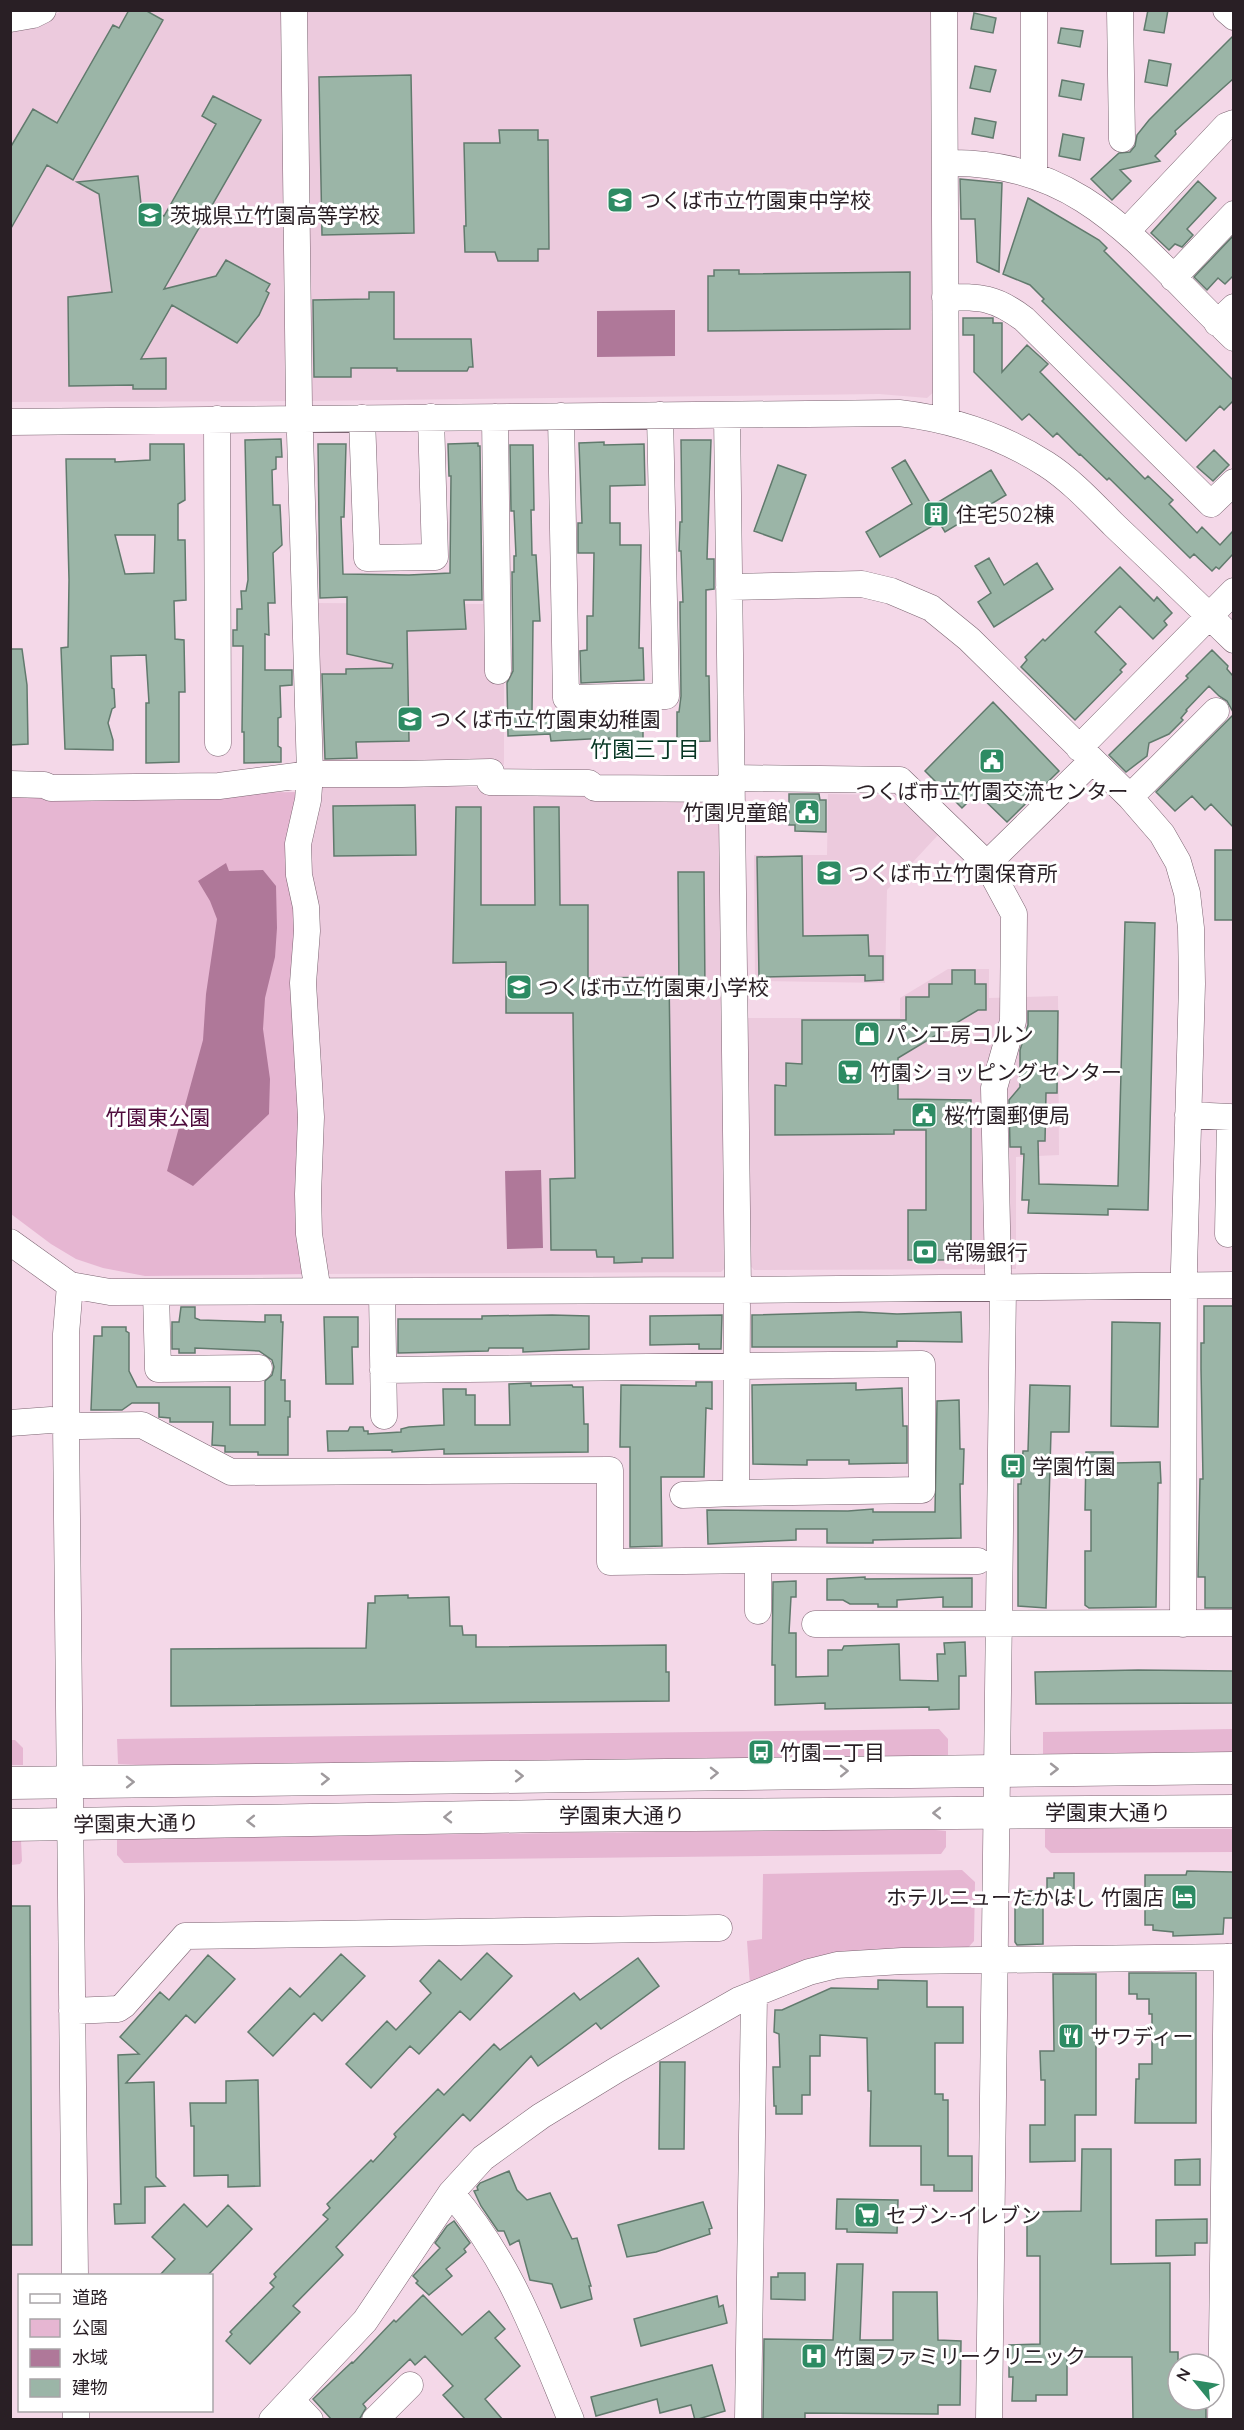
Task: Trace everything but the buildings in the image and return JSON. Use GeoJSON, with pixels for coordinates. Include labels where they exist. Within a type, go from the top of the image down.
{"type":"FeatureCollection","features":[{"type":"Feature","properties":{"kind":"main road","name":"学園東大通り"},"geometry":{"type":"LineString","coordinates":[[10,1784],[995,1769],[1233,1768]]}},
{"type":"Feature","properties":{"kind":"main road","name":"学園東大通り"},"geometry":{"type":"LineString","coordinates":[[10,1825],[559,1816],[1233,1810]]}},
{"type":"Feature","properties":{"kind":"street"},"geometry":{"type":"LineString","coordinates":[[10,19],[33,15],[43,10]]}},
{"type":"Feature","properties":{"kind":"street"},"geometry":{"type":"LineString","coordinates":[[294,10],[299,406]]}},
{"type":"Feature","properties":{"kind":"street"},"geometry":{"type":"LineString","coordinates":[[944,10],[946,420]]}},
{"type":"Feature","properties":{"kind":"street"},"geometry":{"type":"LineString","coordinates":[[1034,10],[1034,174]]}},
{"type":"Feature","properties":{"kind":"street"},"geometry":{"type":"LineString","coordinates":[[1120,10],[1122,139]]}},
{"type":"Feature","properties":{"kind":"street"},"geometry":{"type":"LineString","coordinates":[[1226,10],[1233,17]]}},
{"type":"Feature","properties":{"kind":"street"},"geometry":{"type":"LineString","coordinates":[[1127,231],[1226,126],[1233,123]]}},
{"type":"Feature","properties":{"kind":"street"},"geometry":{"type":"LineString","coordinates":[[945,163],[994,164],[1034,174],[1070,190],[1127,231],[1173,278],[1228,323]]}},
{"type":"Feature","properties":{"kind":"street"},"geometry":{"type":"LineString","coordinates":[[1173,278],[1233,214]]}},
{"type":"Feature","properties":{"kind":"street"},"geometry":{"type":"LineString","coordinates":[[945,297],[988,298],[1009,308],[1024,319],[1211,504],[1233,482]]}},
{"type":"Feature","properties":{"kind":"street"},"geometry":{"type":"LineString","coordinates":[[10,422],[179,410],[218,419],[899,412],[946,420],[1005,442],[1047,464],[1080,492],[1233,640]]}},
{"type":"Feature","properties":{"kind":"street"},"geometry":{"type":"LineString","coordinates":[[561,416],[566,698],[666,696],[660,415]]}},
{"type":"Feature","properties":{"kind":"street"},"geometry":{"type":"LineString","coordinates":[[727,415],[737,1298],[736,1493]]}},
{"type":"Feature","properties":{"kind":"street"},"geometry":{"type":"LineString","coordinates":[[362,418],[367,558],[435,558],[431,417]]}},
{"type":"Feature","properties":{"kind":"street"},"geometry":{"type":"LineString","coordinates":[[495,417],[498,671]]}},
{"type":"Feature","properties":{"kind":"street"},"geometry":{"type":"LineString","coordinates":[[218,419],[218,743]]}},
{"type":"Feature","properties":{"kind":"street"},"geometry":{"type":"LineString","coordinates":[[300,434],[310,774],[308,800],[298,844],[299,875],[306,907],[307,932],[303,982],[311,1117],[309,1234],[316,1279]]}},
{"type":"Feature","properties":{"kind":"street"},"geometry":{"type":"LineString","coordinates":[[729,587],[862,584],[891,591],[931,608],[952,624],[1130,797],[1172,849],[1187,893],[1191,928],[1192,984],[1184,1285],[1183,1624]]}},
{"type":"Feature","properties":{"kind":"street"},"geometry":{"type":"LineString","coordinates":[[987,864],[1233,591]]}},
{"type":"Feature","properties":{"kind":"street"},"geometry":{"type":"LineString","coordinates":[[1130,797],[1216,711]]}},
{"type":"Feature","properties":{"kind":"street"},"geometry":{"type":"LineString","coordinates":[[10,784],[44,785],[51,788],[219,786],[310,774],[491,771],[490,782],[589,783],[595,788],[731,776],[900,780],[987,864],[1014,914],[1013,1021],[994,1088],[1000,1280],[989,2420]]}},
{"type":"Feature","properties":{"kind":"street"},"geometry":{"type":"LineString","coordinates":[[1188,1115],[1230,1117],[1228,1234]]}},
{"type":"Feature","properties":{"kind":"street"},"geometry":{"type":"LineString","coordinates":[[10,1242],[70,1285],[110,1292],[737,1298],[1000,1280],[1233,1285]]}},
{"type":"Feature","properties":{"kind":"street"},"geometry":{"type":"LineString","coordinates":[[70,1285],[66,1327],[66,1423],[75,2274]]}},
{"type":"Feature","properties":{"kind":"street"},"geometry":{"type":"LineString","coordinates":[[156,1292],[158,1369],[259,1368]]}},
{"type":"Feature","properties":{"kind":"street"},"geometry":{"type":"LineString","coordinates":[[382,1293],[384,1416]]}},
{"type":"Feature","properties":{"kind":"street"},"geometry":{"type":"LineString","coordinates":[[383,1370],[922,1364],[922,1490],[683,1495]]}},
{"type":"Feature","properties":{"kind":"street"},"geometry":{"type":"LineString","coordinates":[[10,1423],[51,1420],[81,1426],[142,1425],[231,1472],[610,1470],[610,1562],[758,1560],[978,1562]]}},
{"type":"Feature","properties":{"kind":"street"},"geometry":{"type":"LineString","coordinates":[[758,1560],[758,1611]]}},
{"type":"Feature","properties":{"kind":"street"},"geometry":{"type":"LineString","coordinates":[[815,1624],[1233,1623]]}},
{"type":"Feature","properties":{"kind":"street"},"geometry":{"type":"LineString","coordinates":[[72,2011],[118,2009],[185,1936],[719,1928]]}},
{"type":"Feature","properties":{"kind":"street"},"geometry":{"type":"LineString","coordinates":[[272,2420],[365,2321],[451,2193],[483,2158],[541,2116],[699,2022],[754,1994],[809,1972],[837,1965],[903,1960],[1230,1957],[1221,2420]]}},
{"type":"Feature","properties":{"kind":"street"},"geometry":{"type":"LineString","coordinates":[[748,2420],[754,1994]]}},
{"type":"Feature","properties":{"kind":"street"},"geometry":{"type":"LineString","coordinates":[[451,2193],[491,2245],[507,2273],[571,2420]]}},
{"type":"Feature","properties":{"kind":"street"},"geometry":{"type":"LineString","coordinates":[[375,2420],[410,2385]]}},
{"type":"Feature","properties":{"kind":"street"},"geometry":{"type":"LineString","coordinates":[[291,2400],[310,2420]]}},
{"type":"Feature","properties":{"kind":"shaded area","name":"茨城県立竹園高等学校"},"geometry":{"type":"Polygon","coordinates":[[[62,11],[286,11],[292,401],[11,402],[11,30],[45,20],[62,11]]]}},
{"type":"Feature","properties":{"kind":"shaded area","name":"つくば市立竹園東中学校"},"geometry":{"type":"Polygon","coordinates":[[[303,11],[934,11],[936,390],[927,398],[879,394],[305,401],[303,11]]]}},
{"type":"Feature","properties":{"kind":"shaded area","name":"つくば市立竹園東幼稚園"},"geometry":{"type":"Polygon","coordinates":[[[313,603],[484,604],[486,673],[504,673],[504,765],[317,765],[313,603]]]}},
{"type":"Feature","properties":{"kind":"shaded area","name":"つくば市立竹園東小学校"},"geometry":{"type":"Polygon","coordinates":[[[318,782],[591,791],[591,801],[723,799],[728,1265],[721,1272],[321,1274],[306,876],[318,782]]]}},
{"type":"Feature","properties":{"kind":"shaded area","name":"つくば市立竹園保育所"},"geometry":{"type":"Polygon","coordinates":[[[828,794],[895,795],[938,835],[887,890],[885,983],[755,981],[754,855],[827,855],[828,794]]]}},
{"type":"Feature","properties":{"kind":"shaded area"},"geometry":{"type":"Polygon","coordinates":[[[948,969],[989,969],[989,998],[1058,996],[1059,1155],[1016,1157],[1016,1269],[754,1270],[748,1263],[745,1018],[900,1018],[900,998],[948,969]]]}},
{"type":"Feature","properties":{"kind":"green space","name":"竹園東公園"},"geometry":{"type":"Polygon","coordinates":[[[10,788],[50,794],[302,792],[308,1274],[145,1276],[103,1268],[76,1259],[51,1244],[11,1214],[10,788]]]}},
{"type":"Feature","properties":{"kind":"green space"},"geometry":{"type":"Polygon","coordinates":[[[939,1729],[948,1739],[948,1756],[153,1766],[118,1764],[117,1739],[939,1729]]]}},
{"type":"Feature","properties":{"kind":"green space"},"geometry":{"type":"Polygon","coordinates":[[[1233,1729],[1233,1752],[1043,1754],[1043,1732],[1233,1729]]]}},
{"type":"Feature","properties":{"kind":"green space"},"geometry":{"type":"Polygon","coordinates":[[[10,1740],[15,1740],[23,1748],[23,1765],[11,1765],[10,1740]]]}},
{"type":"Feature","properties":{"kind":"green space"},"geometry":{"type":"Polygon","coordinates":[[[925,1829],[946,1831],[946,1847],[941,1854],[124,1863],[117,1855],[117,1838],[925,1829]]]}},
{"type":"Feature","properties":{"kind":"green space"},"geometry":{"type":"Polygon","coordinates":[[[1045,1829],[1233,1829],[1233,1852],[1051,1853],[1045,1847],[1045,1829]]]}},
{"type":"Feature","properties":{"kind":"green space"},"geometry":{"type":"Polygon","coordinates":[[[10,1840],[21,1840],[22,1861],[20,1864],[11,1865],[10,1840]]]}},
{"type":"Feature","properties":{"kind":"green space"},"geometry":{"type":"Polygon","coordinates":[[[962,1870],[975,1882],[974,1941],[966,1950],[750,1985],[747,1941],[762,1939],[763,1874],[962,1870]]]}},
{"type":"Feature","properties":{"kind":"water"},"geometry":{"type":"Polygon","coordinates":[[[675,310],[675,356],[597,357],[597,311],[675,310]]]}},
{"type":"Feature","properties":{"kind":"water"},"geometry":{"type":"Polygon","coordinates":[[[226,863],[229,871],[263,870],[276,886],[275,957],[265,998],[263,1029],[270,1079],[269,1114],[193,1186],[167,1171],[203,1040],[206,994],[217,919],[198,881],[226,863]]]}},
{"type":"Feature","properties":{"kind":"water"},"geometry":{"type":"Polygon","coordinates":[[[541,1170],[543,1248],[507,1249],[505,1171],[541,1170]]]}},
{"type":"Feature","properties":{"kind":"place","name":"つくば市立竹園東中学校"},"geometry":{"type":"Point","coordinates":[620,200]}},
{"type":"Feature","properties":{"kind":"place","name":"茨城県立竹園高等学校"},"geometry":{"type":"Point","coordinates":[150,215]}},
{"type":"Feature","properties":{"kind":"place","name":"住宅502棟"},"geometry":{"type":"Point","coordinates":[936,514]}},
{"type":"Feature","properties":{"kind":"place","name":"つくば市立竹園東幼稚園"},"geometry":{"type":"Point","coordinates":[410,719]}},
{"type":"Feature","properties":{"kind":"place","name":"つくば市立竹園交流センター"},"geometry":{"type":"Point","coordinates":[992,761]}},
{"type":"Feature","properties":{"kind":"place","name":"竹園児童館"},"geometry":{"type":"Point","coordinates":[807,812]}},
{"type":"Feature","properties":{"kind":"place","name":"つくば市立竹園保育所"},"geometry":{"type":"Point","coordinates":[829,873]}},
{"type":"Feature","properties":{"kind":"place","name":"つくば市立竹園東小学校"},"geometry":{"type":"Point","coordinates":[519,987]}},
{"type":"Feature","properties":{"kind":"place","name":"パン工房コルン"},"geometry":{"type":"Point","coordinates":[867,1034]}},
{"type":"Feature","properties":{"kind":"place","name":"竹園ショッピングセンター"},"geometry":{"type":"Point","coordinates":[850,1072]}},
{"type":"Feature","properties":{"kind":"place","name":"桜竹園郵便局"},"geometry":{"type":"Point","coordinates":[924,1115]}},
{"type":"Feature","properties":{"kind":"place","name":"常陽銀行"},"geometry":{"type":"Point","coordinates":[925,1252]}},
{"type":"Feature","properties":{"kind":"place","name":"学園竹園"},"geometry":{"type":"Point","coordinates":[1013,1466]}},
{"type":"Feature","properties":{"kind":"place","name":"竹園二丁目"},"geometry":{"type":"Point","coordinates":[761,1752]}},
{"type":"Feature","properties":{"kind":"place","name":"ホテルニューたかはし 竹園店"},"geometry":{"type":"Point","coordinates":[1184,1897]}},
{"type":"Feature","properties":{"kind":"place","name":"サワディー"},"geometry":{"type":"Point","coordinates":[1071,2036]}},
{"type":"Feature","properties":{"kind":"place","name":"セブン-イレブン"},"geometry":{"type":"Point","coordinates":[867,2215]}},
{"type":"Feature","properties":{"kind":"place","name":"竹園ファミリークリニック"},"geometry":{"type":"Point","coordinates":[814,2356]}},
{"type":"Feature","properties":{"kind":"district","name":"竹園三丁目"},"geometry":{"type":"Point","coordinates":[645,749]}}]}
